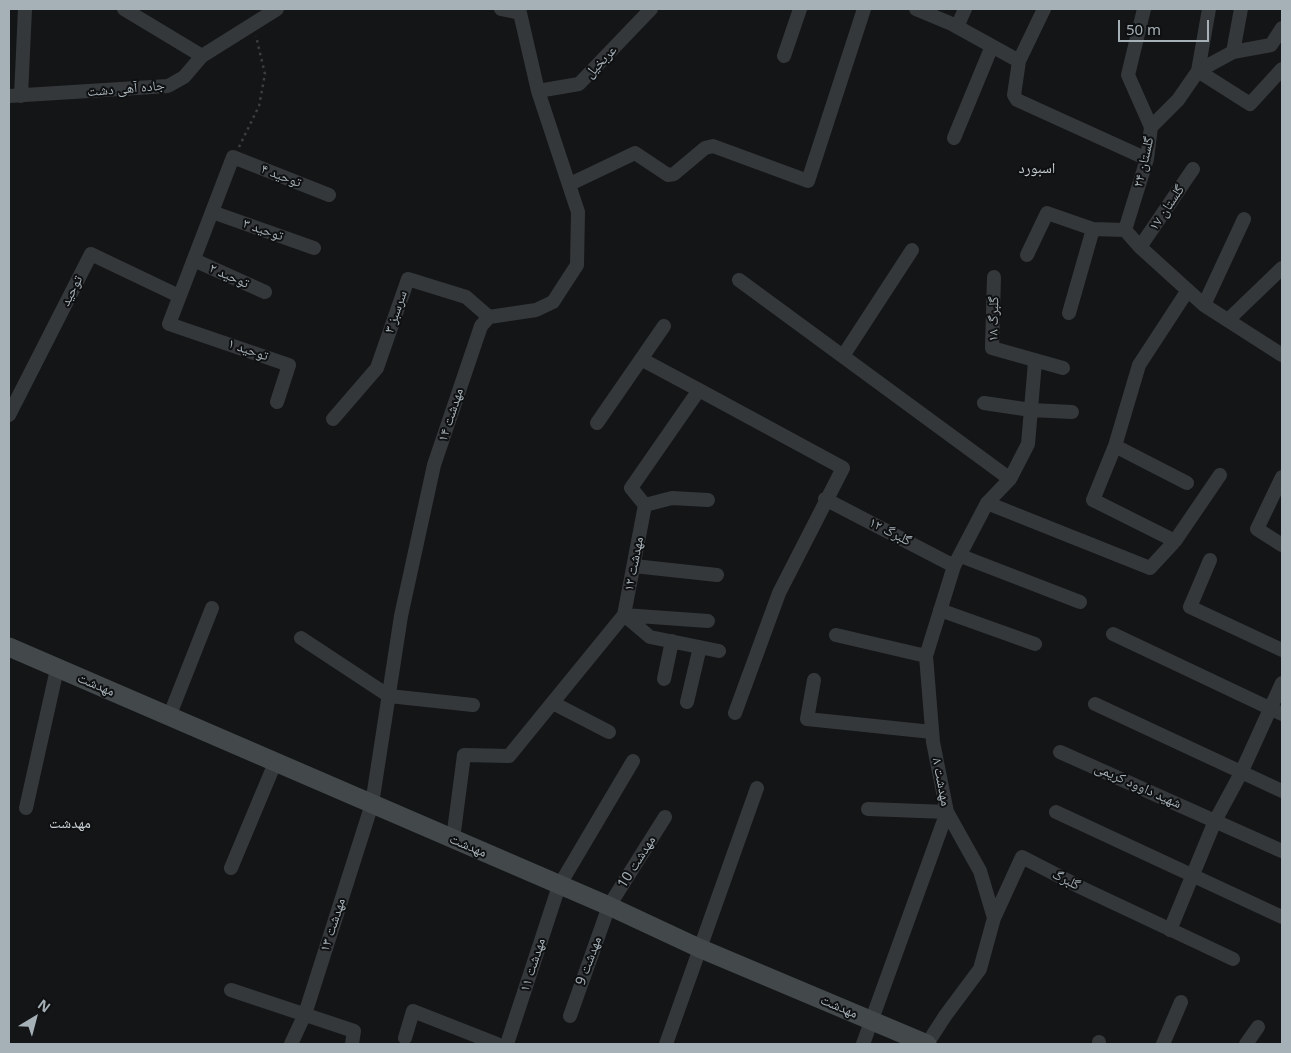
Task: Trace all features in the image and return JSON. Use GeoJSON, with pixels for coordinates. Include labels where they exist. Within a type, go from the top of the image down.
{"type":"FeatureCollection","features":[{"type":"Feature","properties":{"kind":"street"},"geometry":{"type":"LineString","coordinates":[[15,96],[24,9]]}},
{"type":"Feature","properties":{"kind":"street"},"geometry":{"type":"LineString","coordinates":[[124,9],[202,56]]}},
{"type":"Feature","properties":{"kind":"street","name":"جاده آهی دشت"},"geometry":{"type":"LineString","coordinates":[[15,96],[168,86],[184,77],[202,56],[277,9]]}},
{"type":"Feature","properties":{"kind":"street"},"geometry":{"type":"LineString","coordinates":[[489,317],[536,310],[552,302],[577,265],[578,212],[538,91],[520,13],[501,9]]}},
{"type":"Feature","properties":{"kind":"street","name":"عربخیل"},"geometry":{"type":"LineString","coordinates":[[538,91],[579,84],[651,9]]}},
{"type":"Feature","properties":{"kind":"street"},"geometry":{"type":"LineString","coordinates":[[784,56],[800,9]]}},
{"type":"Feature","properties":{"kind":"street"},"geometry":{"type":"LineString","coordinates":[[570,184],[635,153],[668,175],[674,174],[705,148],[714,146],[808,181],[864,9]]}},
{"type":"Feature","properties":{"kind":"street"},"geometry":{"type":"LineString","coordinates":[[916,9],[957,27],[1018,61]]}},
{"type":"Feature","properties":{"kind":"street"},"geometry":{"type":"LineString","coordinates":[[957,27],[965,9]]}},
{"type":"Feature","properties":{"kind":"street"},"geometry":{"type":"LineString","coordinates":[[1044,9],[1018,61],[1014,98],[1147,159]]}},
{"type":"Feature","properties":{"kind":"street","name":"گلستان ۲۴"},"geometry":{"type":"LineString","coordinates":[[1125,230],[1147,159],[1151,127],[1128,75],[1144,9]]}},
{"type":"Feature","properties":{"kind":"street"},"geometry":{"type":"LineString","coordinates":[[1151,127],[1178,100],[1198,71],[1209,9]]}},
{"type":"Feature","properties":{"kind":"street"},"geometry":{"type":"LineString","coordinates":[[1233,52],[1241,9]]}},
{"type":"Feature","properties":{"kind":"street"},"geometry":{"type":"LineString","coordinates":[[1198,71],[1233,52],[1271,45],[1282,28]]}},
{"type":"Feature","properties":{"kind":"street"},"geometry":{"type":"LineString","coordinates":[[954,138],[992,46]]}},
{"type":"Feature","properties":{"kind":"street"},"geometry":{"type":"LineString","coordinates":[[1198,71],[1250,104],[1282,69]]}},
{"type":"Feature","properties":{"kind":"street"},"geometry":{"type":"LineString","coordinates":[[180,296],[233,157]]}},
{"type":"Feature","properties":{"kind":"street","name":"توحید ۴"},"geometry":{"type":"LineString","coordinates":[[233,157],[329,195]]}},
{"type":"Feature","properties":{"kind":"street","name":"گلستان ۱۷"},"geometry":{"type":"LineString","coordinates":[[1140,247],[1193,169]]}},
{"type":"Feature","properties":{"kind":"street","name":"توحید ۳"},"geometry":{"type":"LineString","coordinates":[[212,212],[314,248]]}},
{"type":"Feature","properties":{"kind":"street"},"geometry":{"type":"LineString","coordinates":[[1027,255],[1047,213],[1093,229],[1125,230],[1140,247],[1204,305],[1282,355]]}},
{"type":"Feature","properties":{"kind":"street"},"geometry":{"type":"LineString","coordinates":[[1204,305],[1244,219]]}},
{"type":"Feature","properties":{"kind":"street"},"geometry":{"type":"LineString","coordinates":[[1069,313],[1093,229]]}},
{"type":"Feature","properties":{"kind":"street"},"geometry":{"type":"LineString","coordinates":[[843,356],[912,250]]}},
{"type":"Feature","properties":{"kind":"street","name":"توحید"},"geometry":{"type":"LineString","coordinates":[[9,415],[91,254],[180,296]]}},
{"type":"Feature","properties":{"kind":"street","name":"توحید ۲"},"geometry":{"type":"LineString","coordinates":[[194,260],[265,292]]}},
{"type":"Feature","properties":{"kind":"street"},"geometry":{"type":"LineString","coordinates":[[1228,320],[1282,268]]}},
{"type":"Feature","properties":{"kind":"street","name":"گلبرگ ۱۸"},"geometry":{"type":"LineString","coordinates":[[994,277],[992,348],[1035,362]]}},
{"type":"Feature","properties":{"kind":"street","name":"سرسبز ۳"},"geometry":{"type":"LineString","coordinates":[[333,419],[377,368],[408,279],[466,297],[489,317]]}},
{"type":"Feature","properties":{"kind":"street"},"geometry":{"type":"LineString","coordinates":[[739,280],[1010,479]]}},
{"type":"Feature","properties":{"kind":"street"},"geometry":{"type":"LineString","coordinates":[[1174,540],[1093,500],[1115,446],[1139,365],[1188,290]]}},
{"type":"Feature","properties":{"kind":"street","name":"توحید ۱"},"geometry":{"type":"LineString","coordinates":[[180,296],[169,324],[289,364],[277,402]]}},
{"type":"Feature","properties":{"kind":"street","name":"مهدشت ۱۴"},"geometry":{"type":"LineString","coordinates":[[372,804],[401,616],[434,465],[480,326],[489,317]]}},
{"type":"Feature","properties":{"kind":"street"},"geometry":{"type":"LineString","coordinates":[[597,423],[664,326]]}},
{"type":"Feature","properties":{"kind":"street"},"geometry":{"type":"LineString","coordinates":[[642,359],[844,468],[825,499],[779,592],[734,713]]}},
{"type":"Feature","properties":{"kind":"street"},"geometry":{"type":"LineString","coordinates":[[1035,362],[1063,368]]}},
{"type":"Feature","properties":{"kind":"street","name":"مهدشت ۸"},"geometry":{"type":"LineString","coordinates":[[994,918],[980,871],[947,812],[932,732],[926,656],[958,561],[986,503],[1010,479],[1028,444],[1035,362]]}},
{"type":"Feature","properties":{"kind":"street"},"geometry":{"type":"LineString","coordinates":[[699,390],[632,488],[645,505],[672,498],[708,500]]}},
{"type":"Feature","properties":{"kind":"street"},"geometry":{"type":"LineString","coordinates":[[984,403],[1030,410],[1072,412]]}},
{"type":"Feature","properties":{"kind":"street"},"geometry":{"type":"LineString","coordinates":[[1115,446],[1187,483]]}},
{"type":"Feature","properties":{"kind":"street"},"geometry":{"type":"LineString","coordinates":[[986,503],[1150,568],[1174,540],[1220,475]]}},
{"type":"Feature","properties":{"kind":"street"},"geometry":{"type":"LineString","coordinates":[[1282,477],[1257,529],[1282,544]]}},
{"type":"Feature","properties":{"kind":"street","name":"گلبرگ ١٢"},"geometry":{"type":"LineString","coordinates":[[825,499],[958,561],[1080,602]]}},
{"type":"Feature","properties":{"kind":"street","name":"مهدشت ۱۲"},"geometry":{"type":"LineString","coordinates":[[453,840],[464,755],[510,756],[624,615],[645,505]]}},
{"type":"Feature","properties":{"kind":"street"},"geometry":{"type":"LineString","coordinates":[[1210,560],[1190,607],[1282,650]]}},
{"type":"Feature","properties":{"kind":"street"},"geometry":{"type":"LineString","coordinates":[[634,566],[717,575]]}},
{"type":"Feature","properties":{"kind":"street"},"geometry":{"type":"LineString","coordinates":[[169,717],[212,608]]}},
{"type":"Feature","properties":{"kind":"street"},"geometry":{"type":"LineString","coordinates":[[940,610],[1035,644]]}},
{"type":"Feature","properties":{"kind":"street"},"geometry":{"type":"LineString","coordinates":[[624,615],[708,621]]}},
{"type":"Feature","properties":{"kind":"street"},"geometry":{"type":"LineString","coordinates":[[624,615],[650,637],[719,651]]}},
{"type":"Feature","properties":{"kind":"street"},"geometry":{"type":"LineString","coordinates":[[836,634],[926,656]]}},
{"type":"Feature","properties":{"kind":"street"},"geometry":{"type":"LineString","coordinates":[[1113,634],[1277,711]]}},
{"type":"Feature","properties":{"kind":"street"},"geometry":{"type":"LineString","coordinates":[[301,638],[389,696],[473,705]]}},
{"type":"Feature","properties":{"kind":"street"},"geometry":{"type":"LineString","coordinates":[[664,679],[672,641]]}},
{"type":"Feature","properties":{"kind":"street","name":"مهدشت"},"geometry":{"type":"LineString","coordinates":[[9,647],[609,906],[699,948],[927,1044]]}},
{"type":"Feature","properties":{"kind":"street"},"geometry":{"type":"LineString","coordinates":[[688,702],[700,647]]}},
{"type":"Feature","properties":{"kind":"street"},"geometry":{"type":"LineString","coordinates":[[26,808],[58,668]]}},
{"type":"Feature","properties":{"kind":"street"},"geometry":{"type":"LineString","coordinates":[[814,680],[807,719],[932,732]]}},
{"type":"Feature","properties":{"kind":"street"},"geometry":{"type":"LineString","coordinates":[[1233,959],[1170,930],[1215,821],[1277,711],[1282,683]]}},
{"type":"Feature","properties":{"kind":"street"},"geometry":{"type":"LineString","coordinates":[[553,703],[609,732]]}},
{"type":"Feature","properties":{"kind":"street"},"geometry":{"type":"LineString","coordinates":[[1095,704],[1282,791]]}},
{"type":"Feature","properties":{"kind":"street","name":"شهید داوود کریمی"},"geometry":{"type":"LineString","coordinates":[[1060,752],[1282,851]]}},
{"type":"Feature","properties":{"kind":"street","name":"مهدشت ۱۱"},"geometry":{"type":"LineString","coordinates":[[506,1044],[559,886],[633,761]]}},
{"type":"Feature","properties":{"kind":"street"},"geometry":{"type":"LineString","coordinates":[[231,868],[275,762]]}},
{"type":"Feature","properties":{"kind":"street"},"geometry":{"type":"LineString","coordinates":[[666,1044],[757,788]]}},
{"type":"Feature","properties":{"kind":"street","name":"مهدشت ۱۳"},"geometry":{"type":"LineString","coordinates":[[291,1044],[305,1014],[372,804]]}},
{"type":"Feature","properties":{"kind":"street"},"geometry":{"type":"LineString","coordinates":[[863,1044],[947,812],[868,809]]}},
{"type":"Feature","properties":{"kind":"street"},"geometry":{"type":"LineString","coordinates":[[1056,812],[1282,917]]}},
{"type":"Feature","properties":{"kind":"street","name":"مهدشت 10"},"geometry":{"type":"LineString","coordinates":[[609,906],[664,817]]}},
{"type":"Feature","properties":{"kind":"street","name":"گلبرگ"},"geometry":{"type":"LineString","coordinates":[[994,918],[1022,857],[1170,930]]}},
{"type":"Feature","properties":{"kind":"street","name":"مهدشت 9"},"geometry":{"type":"LineString","coordinates":[[570,1016],[609,906]]}},
{"type":"Feature","properties":{"kind":"street"},"geometry":{"type":"LineString","coordinates":[[927,1044],[980,969],[994,918]]}},
{"type":"Feature","properties":{"kind":"street"},"geometry":{"type":"LineString","coordinates":[[231,990],[354,1031],[352,1044]]}},
{"type":"Feature","properties":{"kind":"street"},"geometry":{"type":"LineString","coordinates":[[1163,1044],[1181,1002]]}},
{"type":"Feature","properties":{"kind":"street"},"geometry":{"type":"LineString","coordinates":[[405,1038],[413,1011],[497,1044]]}},
{"type":"Feature","properties":{"kind":"street"},"geometry":{"type":"LineString","coordinates":[[1246,1044],[1258,1027]]}},
{"type":"Feature","properties":{"kind":"path"},"geometry":{"type":"LineString","coordinates":[[233,157],[259,106],[265,74],[253,23]]}},
{"type":"Feature","properties":{"kind":"district","name":"اسبورد"},"geometry":{"type":"Point","coordinates":[1037,169]}},
{"type":"Feature","properties":{"kind":"district","name":"مهدشت"},"geometry":{"type":"Point","coordinates":[70,824]}}]}
